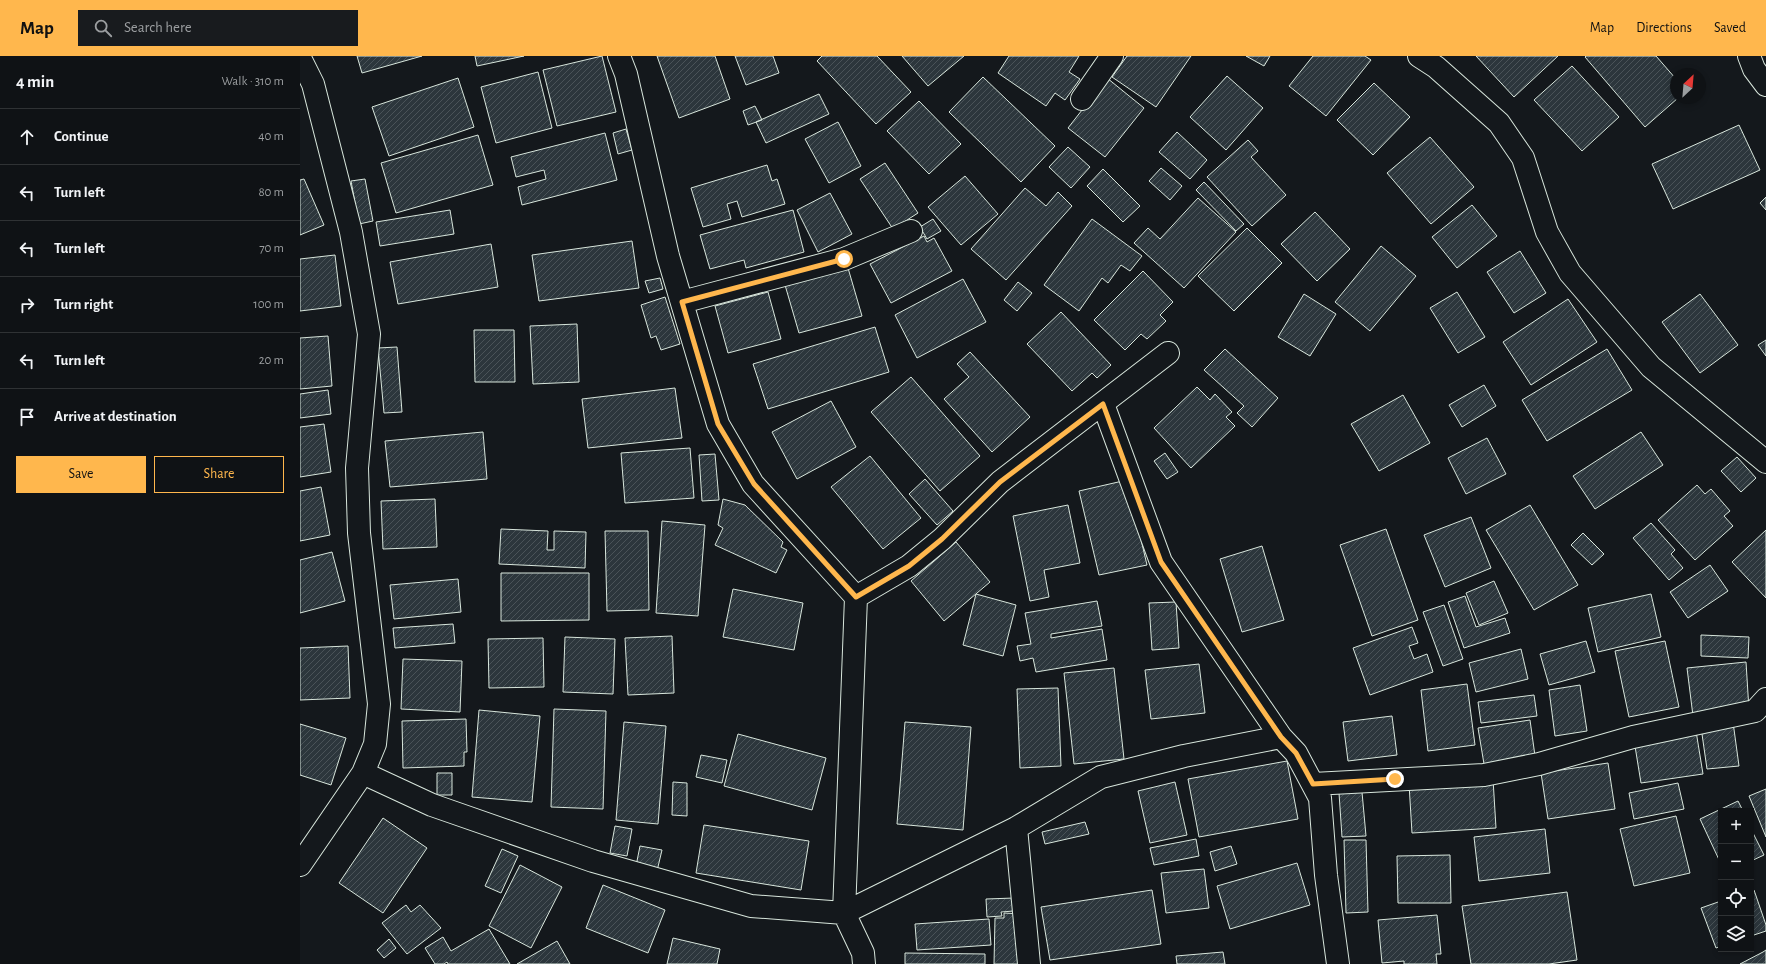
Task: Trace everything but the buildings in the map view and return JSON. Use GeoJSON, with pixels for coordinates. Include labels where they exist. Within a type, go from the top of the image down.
{"type":"FeatureCollection","features":[{"type":"Feature","properties":{"kind":"street"},"geometry":{"type":"LineString","coordinates":[[619,56],[626,74],[668,256],[718,424],[754,484],[856,597],[844,913],[864,953],[864,964]]}},
{"type":"Feature","properties":{"kind":"street"},"geometry":{"type":"LineString","coordinates":[[1082,99],[1112,56]]}},
{"type":"Feature","properties":{"kind":"street"},"geometry":{"type":"LineString","coordinates":[[1419,56],[1436,67],[1499,123],[1523,158],[1547,232],[1570,273],[1651,367],[1766,462]]}},
{"type":"Feature","properties":{"kind":"street"},"geometry":{"type":"LineString","coordinates":[[1749,56],[1754,69],[1766,85]]}},
{"type":"Feature","properties":{"kind":"street"},"geometry":{"type":"LineString","coordinates":[[300,58],[313,84],[349,224],[369,334],[357,468],[358,526],[379,704],[375,744],[363,773],[300,865]]}},
{"type":"Feature","properties":{"kind":"street"},"geometry":{"type":"LineString","coordinates":[[682,302],[844,259],[911,231]]}},
{"type":"Feature","properties":{"kind":"street"},"geometry":{"type":"LineString","coordinates":[[856,597],[909,566],[942,539],[1000,482],[1168,353]]}},
{"type":"Feature","properties":{"kind":"street"},"geometry":{"type":"LineString","coordinates":[[1103,404],[1161,562],[1281,737],[1296,753],[1320,798],[1326,875],[1338,964]]}},
{"type":"Feature","properties":{"kind":"street"},"geometry":{"type":"LineString","coordinates":[[1313,784],[1484,775],[1539,764],[1633,737],[1755,711],[1766,699]]}},
{"type":"Feature","properties":{"kind":"street"},"geometry":{"type":"LineString","coordinates":[[363,773],[432,805],[601,863],[751,906],[844,913],[1016,828],[1101,777],[1184,756],[1281,737]]}},
{"type":"Feature","properties":{"kind":"street"},"geometry":{"type":"LineString","coordinates":[[1016,828],[1029,964]]}},
{"type":"Feature","properties":{"kind":"route"},"geometry":{"type":"LineString","coordinates":[[844,259],[682,302],[718,424],[754,484],[807,540],[856,597],[909,566],[942,539],[1000,482],[1103,404],[1161,562],[1281,737],[1296,753],[1313,784],[1395,779]]}}]}
